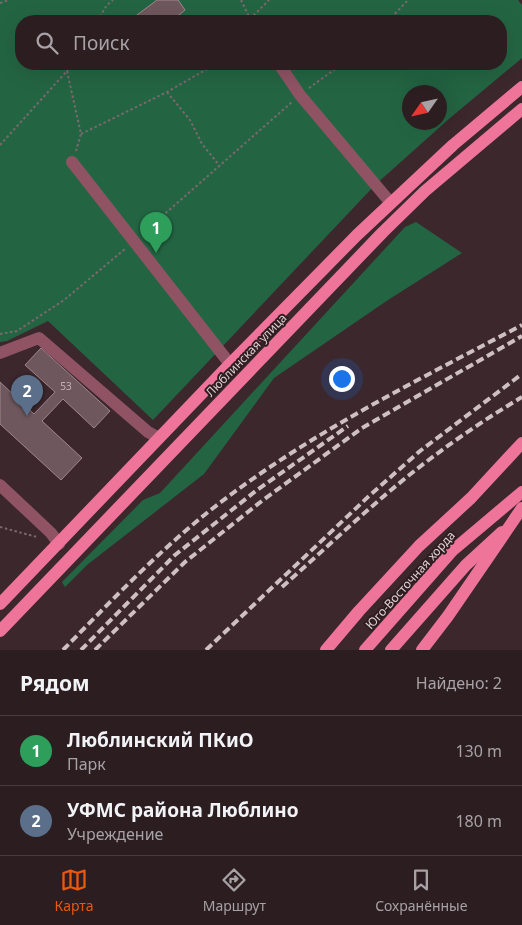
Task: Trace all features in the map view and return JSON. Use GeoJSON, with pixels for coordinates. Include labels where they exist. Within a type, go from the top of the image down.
{"type":"FeatureCollection","features":[{"type":"Feature","properties":{"kind":"main road","name":"Люблинская улица"},"geometry":{"type":"LineString","coordinates":[[0,604],[230,364],[390,202],[453,145],[522,87]]}},
{"type":"Feature","properties":{"kind":"main road","name":"Люблинская улица"},"geometry":{"type":"LineString","coordinates":[[0,631],[383,232],[425,191],[522,109]]}},
{"type":"Feature","properties":{"kind":"main road"},"geometry":{"type":"LineString","coordinates":[[326,650],[359,611],[420,546],[470,498],[522,443]]}},
{"type":"Feature","properties":{"kind":"main road","name":"Юго-Восточная хорда"},"geometry":{"type":"LineString","coordinates":[[365,650],[452,551],[522,492]]}},
{"type":"Feature","properties":{"kind":"main road"},"geometry":{"type":"LineString","coordinates":[[422,650],[448,616],[522,508]]}},
{"type":"Feature","properties":{"kind":"main road"},"geometry":{"type":"LineString","coordinates":[[391,650],[466,565],[522,517]]}},
{"type":"Feature","properties":{"kind":"lane"},"geometry":{"type":"LineString","coordinates":[[283,70],[300,95],[390,202]]}},
{"type":"Feature","properties":{"kind":"lane"},"geometry":{"type":"LineString","coordinates":[[72,162],[230,364]]}},
{"type":"Feature","properties":{"kind":"lane"},"geometry":{"type":"LineString","coordinates":[[0,353],[39,338],[148,432],[159,438]]}},
{"type":"Feature","properties":{"kind":"lane"},"geometry":{"type":"LineString","coordinates":[[0,485],[51,532],[58,544]]}},
{"type":"Feature","properties":{"kind":"path"},"geometry":{"type":"LineString","coordinates":[[0,3],[9,0]]}},
{"type":"Feature","properties":{"kind":"path"},"geometry":{"type":"LineString","coordinates":[[101,15],[113,0]]}},
{"type":"Feature","properties":{"kind":"path"},"geometry":{"type":"LineString","coordinates":[[241,0],[248,15]]}},
{"type":"Feature","properties":{"kind":"path"},"geometry":{"type":"LineString","coordinates":[[255,15],[269,0]]}},
{"type":"Feature","properties":{"kind":"path"},"geometry":{"type":"LineString","coordinates":[[394,15],[408,0]]}},
{"type":"Feature","properties":{"kind":"path"},"geometry":{"type":"LineString","coordinates":[[81,134],[167,92],[206,70]]}},
{"type":"Feature","properties":{"kind":"path"},"geometry":{"type":"LineString","coordinates":[[0,334],[17,331],[64,300],[300,95],[334,70]]}},
{"type":"Feature","properties":{"kind":"path"},"geometry":{"type":"LineString","coordinates":[[67,71],[81,134],[72,162]]}},
{"type":"Feature","properties":{"kind":"path"},"geometry":{"type":"LineString","coordinates":[[0,145],[67,71]]}},
{"type":"Feature","properties":{"kind":"path"},"geometry":{"type":"LineString","coordinates":[[167,92],[190,120],[202,144],[220,165]]}},
{"type":"Feature","properties":{"kind":"path"},"geometry":{"type":"LineString","coordinates":[[0,527],[44,539]]}},
{"type":"Feature","properties":{"kind":"green space"},"geometry":{"type":"Polygon","coordinates":[[[0,0],[518,0],[522,5],[522,58],[447,121],[447,85],[402,85],[402,130],[437,130],[375,185],[153,420],[48,321],[7,341],[0,342],[0,0]]]}},
{"type":"Feature","properties":{"kind":"green space"},"geometry":{"type":"Polygon","coordinates":[[[416,222],[462,253],[388,300],[274,378],[204,474],[87,565],[65,587],[62,582],[143,500],[160,493],[405,227],[416,222]]]}},
{"type":"Feature","properties":{"kind":"building"},"geometry":{"type":"Polygon","coordinates":[[[157,0],[178,0],[185,10],[179,15],[137,15],[157,0]]]}},
{"type":"Feature","properties":{"kind":"building"},"geometry":{"type":"Polygon","coordinates":[[[41,348],[110,411],[94,428],[63,399],[42,421],[82,458],[61,480],[0,424],[0,382],[34,414],[55,392],[25,365],[41,348]]]}},
{"type":"Feature","properties":{"kind":"railway"},"geometry":{"type":"LineString","coordinates":[[63,650],[185,531],[264,471],[335,426],[409,384],[522,325]]}},
{"type":"Feature","properties":{"kind":"railway"},"geometry":{"type":"LineString","coordinates":[[95,650],[185,562],[263,500],[362,428],[522,336]]}},
{"type":"Feature","properties":{"kind":"railway"},"geometry":{"type":"LineString","coordinates":[[206,650],[369,496],[420,451],[522,374]]}},
{"type":"Feature","properties":{"kind":"railway"},"geometry":{"type":"LineString","coordinates":[[282,587],[375,503],[414,471],[466,433],[522,397]]}},
{"type":"Feature","properties":{"kind":"railway"},"geometry":{"type":"LineString","coordinates":[[81,650],[175,555],[257,490],[348,426]]}},
{"type":"Feature","properties":{"kind":"place","name":"Люблинский ПКиО"},"geometry":{"type":"Point","coordinates":[156,253]}},
{"type":"Feature","properties":{"kind":"place","name":"УФМС района Люблино"},"geometry":{"type":"Point","coordinates":[27,416]}}]}
